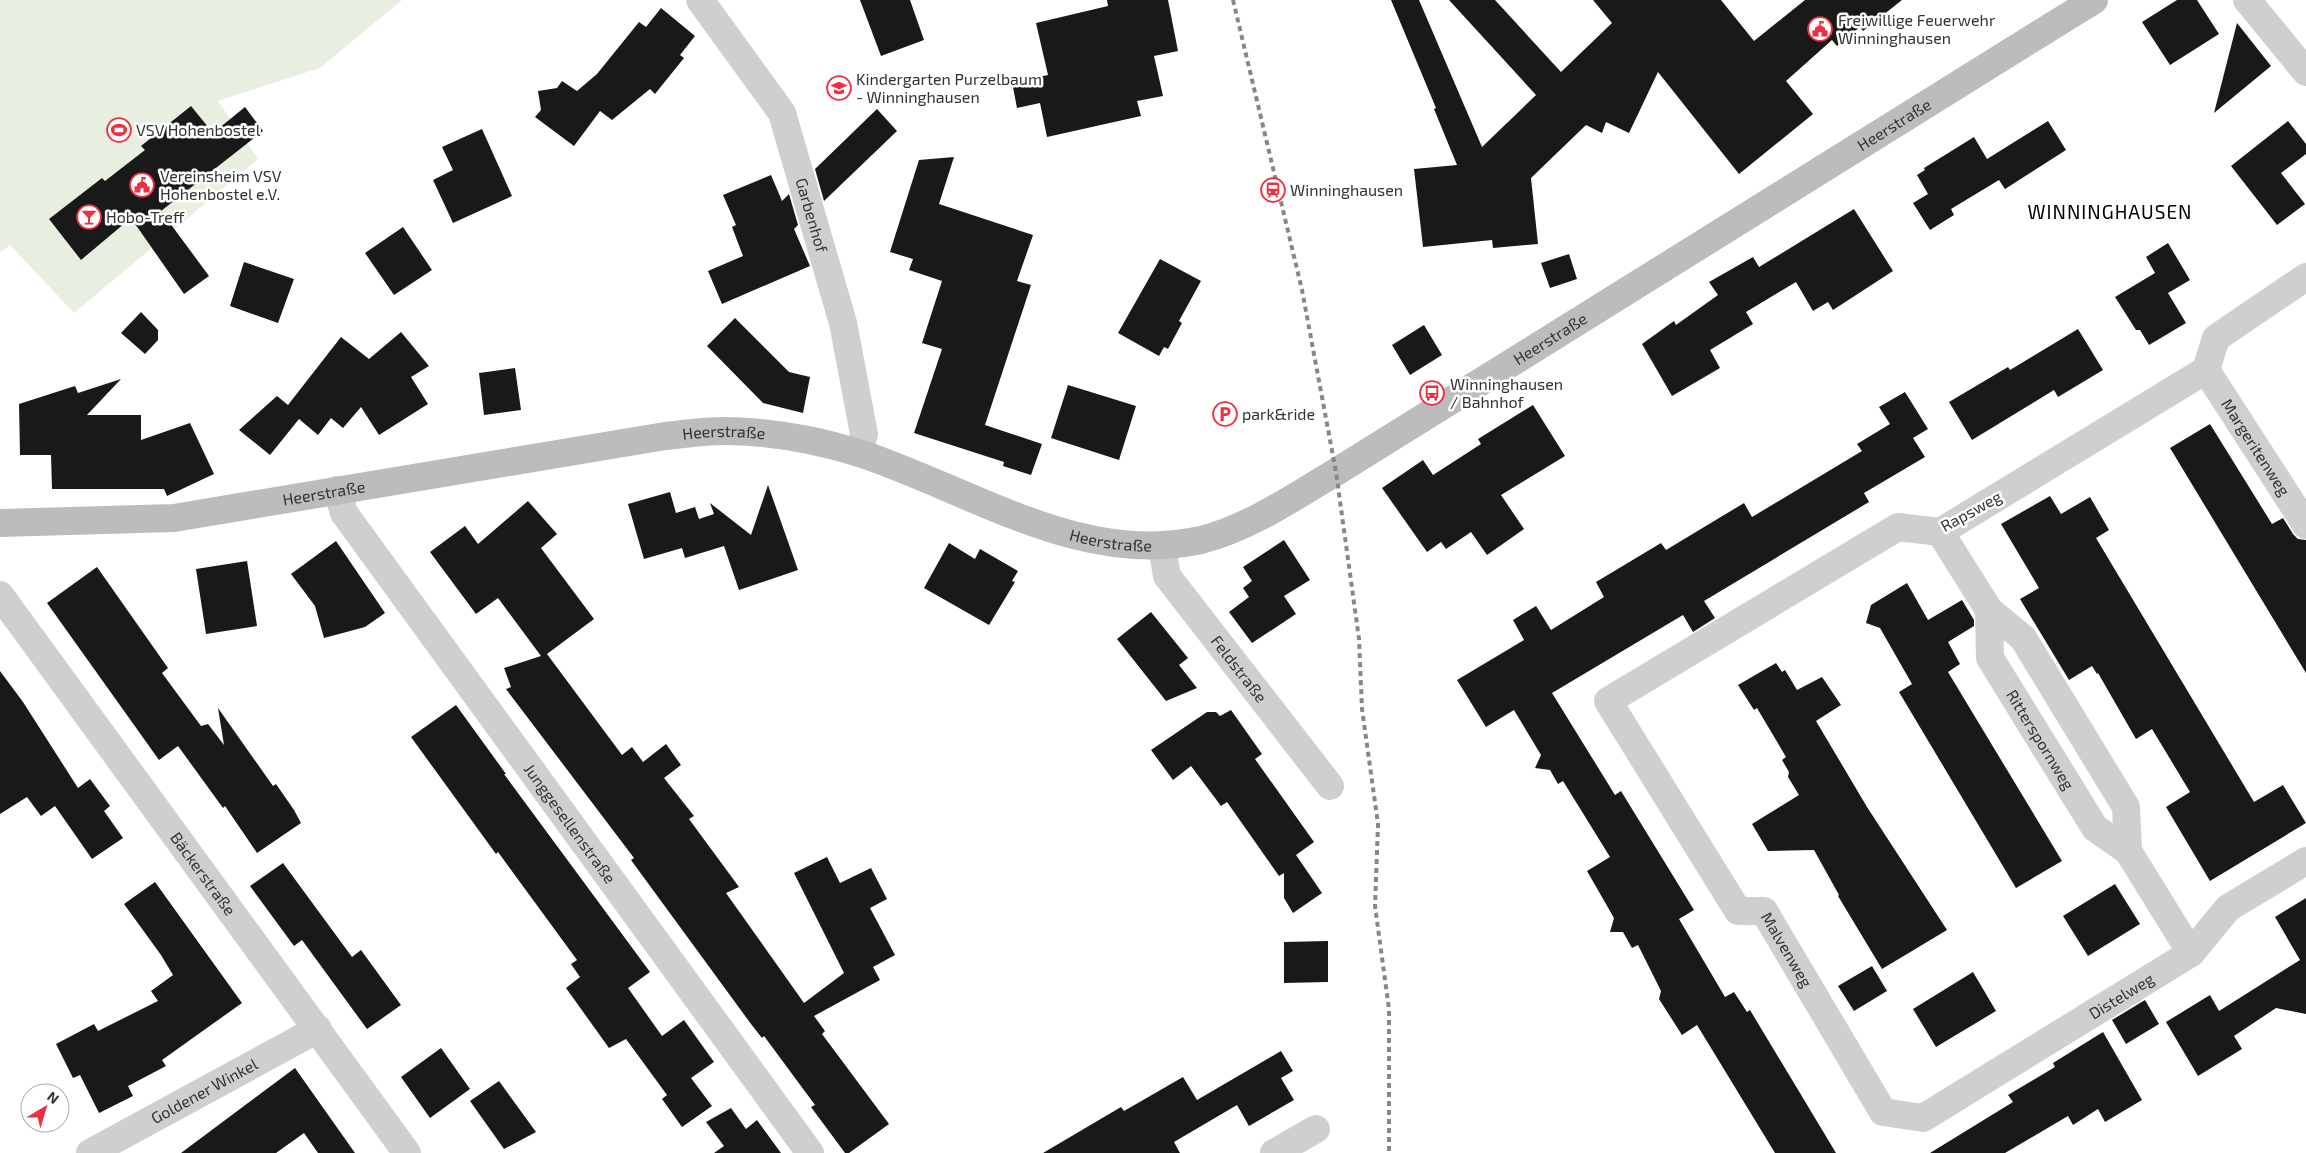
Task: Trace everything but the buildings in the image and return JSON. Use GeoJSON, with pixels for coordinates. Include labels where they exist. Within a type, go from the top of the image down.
{"type":"FeatureCollection","features":[{"type":"Feature","properties":{"kind":"street","name":"Garbenhof"},"geometry":{"type":"LineString","coordinates":[[700,0],[782,114],[844,323],[864,434],[859,453]]}},
{"type":"Feature","properties":{"kind":"street","name":"Heerstraße"},"geometry":{"type":"LineString","coordinates":[[0,523],[174,518],[665,436],[728,431],[794,437],[859,453],[1053,530],[1118,545],[1162,546],[1202,539],[1246,523],[1312,486],[2094,0]]}},
{"type":"Feature","properties":{"kind":"street"},"geometry":{"type":"LineString","coordinates":[[2247,0],[2306,72]]}},
{"type":"Feature","properties":{"kind":"street"},"geometry":{"type":"LineString","coordinates":[[2206,370],[2216,338],[2306,277]]}},
{"type":"Feature","properties":{"kind":"street","name":"Margeritenweg"},"geometry":{"type":"LineString","coordinates":[[2206,370],[2306,525]]}},
{"type":"Feature","properties":{"kind":"street","name":"Rapsweg"},"geometry":{"type":"LineString","coordinates":[[1608,701],[1898,526],[1940,532],[2206,370]]}},
{"type":"Feature","properties":{"kind":"street","name":"Junggesellenstraße"},"geometry":{"type":"LineString","coordinates":[[337,490],[344,513],[810,1153]]}},
{"type":"Feature","properties":{"kind":"street","name":"Ritterspornweg"},"geometry":{"type":"LineString","coordinates":[[1940,532],[1989,610],[2023,638],[2126,807],[2128,851]]}},
{"type":"Feature","properties":{"kind":"street","name":"Feldstraße"},"geometry":{"type":"LineString","coordinates":[[1162,546],[1167,576],[1330,786]]}},
{"type":"Feature","properties":{"kind":"street","name":"Bäckerstraße"},"geometry":{"type":"LineString","coordinates":[[0,595],[407,1153]]}},
{"type":"Feature","properties":{"kind":"street","name":"Ritterspornweg"},"geometry":{"type":"LineString","coordinates":[[1989,610],[1990,658],[2095,828],[2128,851],[2191,953]]}},
{"type":"Feature","properties":{"kind":"street","name":"Malvenweg"},"geometry":{"type":"LineString","coordinates":[[1608,701],[1738,911],[1764,911],[1883,1112],[1923,1118]]}},
{"type":"Feature","properties":{"kind":"street","name":"Distelweg"},"geometry":{"type":"LineString","coordinates":[[1923,1118],[2191,953],[2228,908],[2306,861]]}},
{"type":"Feature","properties":{"kind":"street","name":"Goldener Winkel"},"geometry":{"type":"LineString","coordinates":[[90,1153],[318,1029]]}},
{"type":"Feature","properties":{"kind":"street"},"geometry":{"type":"LineString","coordinates":[[1274,1153],[1316,1129]]}},
{"type":"Feature","properties":{"kind":"green space","name":"VSV Hohenbostel"},"geometry":{"type":"Polygon","coordinates":[[[0,0],[402,0],[320,68],[218,101],[258,159],[74,313],[10,245],[0,253],[0,0]]]}},
{"type":"Feature","properties":{"kind":"railway"},"geometry":{"type":"LineString","coordinates":[[1233,0],[1302,290],[1336,472],[1359,639],[1362,709],[1378,824],[1375,906],[1389,1009],[1389,1153]]}},
{"type":"Feature","properties":{"kind":"place","name":"Freiwillige Feuerwehr Winninghausen"},"geometry":{"type":"Point","coordinates":[1820,29]}},
{"type":"Feature","properties":{"kind":"place","name":"Kindergarten Purzelbaum - Winninghausen"},"geometry":{"type":"Point","coordinates":[839,88]}},
{"type":"Feature","properties":{"kind":"place","name":"VSV Hohenbostel"},"geometry":{"type":"Point","coordinates":[119,130]}},
{"type":"Feature","properties":{"kind":"place","name":"Vereinsheim VSV Hohenbostel e.V."},"geometry":{"type":"Point","coordinates":[142,185]}},
{"type":"Feature","properties":{"kind":"place","name":"Winninghausen"},"geometry":{"type":"Point","coordinates":[1273,190]}},
{"type":"Feature","properties":{"kind":"place","name":"Hobo-Treff"},"geometry":{"type":"Point","coordinates":[89,217]}},
{"type":"Feature","properties":{"kind":"place","name":"Winninghausen / Bahnhof"},"geometry":{"type":"Point","coordinates":[1432,393]}},
{"type":"Feature","properties":{"kind":"place","name":"park&ride"},"geometry":{"type":"Point","coordinates":[1225,414]}},
{"type":"Feature","properties":{"kind":"district","name":"WINNINGHAUSEN"},"geometry":{"type":"Point","coordinates":[2110,212]}}]}
